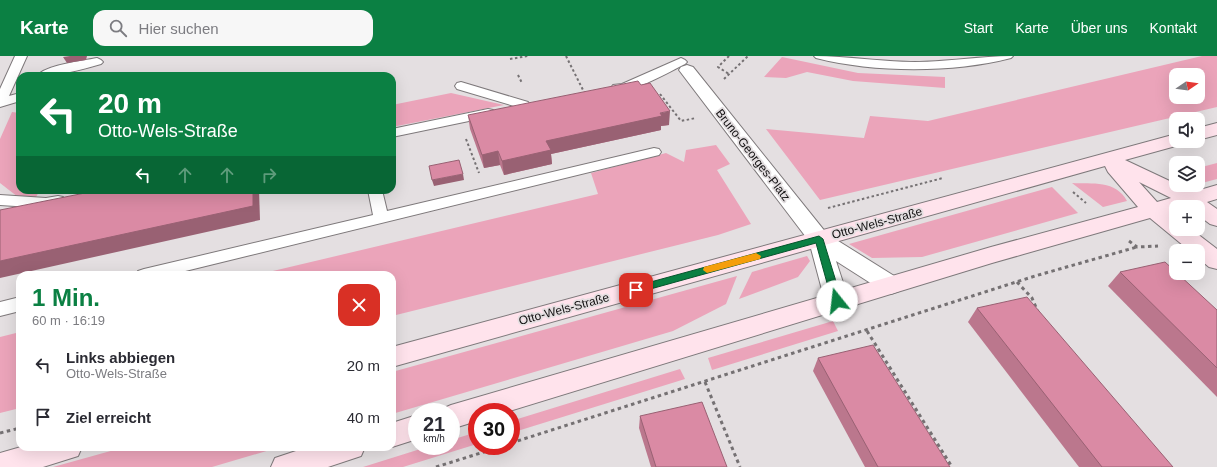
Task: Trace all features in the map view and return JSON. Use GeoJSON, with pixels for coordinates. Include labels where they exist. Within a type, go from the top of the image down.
{"type":"FeatureCollection","features":[{"type":"Feature","properties":{"kind":"main road"},"geometry":{"type":"LineString","coordinates":[[1205,132],[1217,129]]}},
{"type":"Feature","properties":{"kind":"main road","name":"Otto-Wels-Straße"},"geometry":{"type":"LineString","coordinates":[[396,356],[1169,142]]}},
{"type":"Feature","properties":{"kind":"main road"},"geometry":{"type":"LineString","coordinates":[[1107,160],[1190,199],[1217,219]]}},
{"type":"Feature","properties":{"kind":"main road"},"geometry":{"type":"LineString","coordinates":[[1107,160],[1152,209],[1169,223]]}},
{"type":"Feature","properties":{"kind":"main road"},"geometry":{"type":"LineString","coordinates":[[460,414],[1074,230],[1217,192]]}},
{"type":"Feature","properties":{"kind":"main road"},"geometry":{"type":"LineString","coordinates":[[1185,236],[1217,261]]}},
{"type":"Feature","properties":{"kind":"main road"},"geometry":{"type":"LineString","coordinates":[[396,434],[408,430]]}},
{"type":"Feature","properties":{"kind":"main road"},"geometry":{"type":"LineString","coordinates":[[0,466],[54,451]]}},
{"type":"Feature","properties":{"kind":"main road"},"geometry":{"type":"LineString","coordinates":[[285,467],[338,451]]}},
{"type":"Feature","properties":{"kind":"street","name":"Bruno-Georges-Platz"},"geometry":{"type":"LineString","coordinates":[[682,63],[720,114],[819,239],[891,285]]}},
{"type":"Feature","properties":{"kind":"street","name":"Bruno-Georges-Platz"},"geometry":{"type":"LineString","coordinates":[[819,239],[837,301]]}},
{"type":"Feature","properties":{"kind":"lane"},"geometry":{"type":"LineString","coordinates":[[0,102],[21,56]]}},
{"type":"Feature","properties":{"kind":"lane"},"geometry":{"type":"LineString","coordinates":[[820,56],[866,63],[914,66],[964,64],[1007,56]]}},
{"type":"Feature","properties":{"kind":"lane"},"geometry":{"type":"LineString","coordinates":[[52,72],[97,62]]}},
{"type":"Feature","properties":{"kind":"lane"},"geometry":{"type":"LineString","coordinates":[[585,94],[625,87],[682,63]]}},
{"type":"Feature","properties":{"kind":"lane"},"geometry":{"type":"LineString","coordinates":[[396,132],[528,104],[461,86]]}},
{"type":"Feature","properties":{"kind":"lane"},"geometry":{"type":"LineString","coordinates":[[0,102],[16,99]]}},
{"type":"Feature","properties":{"kind":"lane"},"geometry":{"type":"LineString","coordinates":[[161,271],[654,152]]}},
{"type":"Feature","properties":{"kind":"lane"},"geometry":{"type":"LineString","coordinates":[[376,194],[381,219]]}},
{"type":"Feature","properties":{"kind":"lane"},"geometry":{"type":"LineString","coordinates":[[0,200],[46,204],[74,198]]}},
{"type":"Feature","properties":{"kind":"lane"},"geometry":{"type":"LineString","coordinates":[[0,309],[16,305]]}},
{"type":"Feature","properties":{"kind":"path"},"geometry":{"type":"LineString","coordinates":[[510,59],[528,56]]}},
{"type":"Feature","properties":{"kind":"path"},"geometry":{"type":"LineString","coordinates":[[566,56],[585,94]]}},
{"type":"Feature","properties":{"kind":"path"},"geometry":{"type":"LineString","coordinates":[[729,56],[718,67],[729,74],[748,56]]}},
{"type":"Feature","properties":{"kind":"path"},"geometry":{"type":"LineString","coordinates":[[660,95],[681,121],[720,114]]}},
{"type":"Feature","properties":{"kind":"path"},"geometry":{"type":"LineString","coordinates":[[458,120],[487,193]]}},
{"type":"Feature","properties":{"kind":"path"},"geometry":{"type":"LineString","coordinates":[[1068,188],[1090,206]]}},
{"type":"Feature","properties":{"kind":"path"},"geometry":{"type":"LineString","coordinates":[[1125,237],[1137,247]]}},
{"type":"Feature","properties":{"kind":"path"},"geometry":{"type":"LineString","coordinates":[[520,440],[1094,258],[1137,247],[1164,246]]}},
{"type":"Feature","properties":{"kind":"path"},"geometry":{"type":"LineString","coordinates":[[1017,282],[1032,298],[1041,319]]}},
{"type":"Feature","properties":{"kind":"path"},"geometry":{"type":"LineString","coordinates":[[867,331],[952,467]]}},
{"type":"Feature","properties":{"kind":"path"},"geometry":{"type":"LineString","coordinates":[[705,382],[740,467]]}},
{"type":"Feature","properties":{"kind":"path"},"geometry":{"type":"LineString","coordinates":[[0,433],[16,429]]}},
{"type":"Feature","properties":{"kind":"path"},"geometry":{"type":"LineString","coordinates":[[436,467],[474,455]]}},
{"type":"Feature","properties":{"kind":"shaded area"},"geometry":{"type":"Polygon","coordinates":[[[1202,56],[1217,56],[1217,107],[1196,112],[1169,112],[1169,118],[820,200],[766,129],[864,138],[870,116],[928,121],[1202,56]]]}},
{"type":"Feature","properties":{"kind":"shaded area"},"geometry":{"type":"Polygon","coordinates":[[[782,57],[858,73],[945,77],[945,88],[853,81],[807,72],[786,78],[764,77],[782,57]]]}},
{"type":"Feature","properties":{"kind":"shaded area"},"geometry":{"type":"Polygon","coordinates":[[[451,93],[504,105],[396,126],[396,104],[451,93]]]}},
{"type":"Feature","properties":{"kind":"shaded area"},"geometry":{"type":"Polygon","coordinates":[[[12,112],[16,112],[16,194],[38,194],[36,197],[18,197],[0,183],[0,139],[12,112]]]}},
{"type":"Feature","properties":{"kind":"shaded area"},"geometry":{"type":"Polygon","coordinates":[[[716,145],[730,164],[717,170],[751,224],[718,235],[396,315],[396,271],[273,271],[598,194],[591,173],[666,153],[684,162],[686,150],[716,145]]]}},
{"type":"Feature","properties":{"kind":"shaded area"},"geometry":{"type":"Polygon","coordinates":[[[1217,163],[1217,179],[1205,182],[1205,166],[1217,163]]]}},
{"type":"Feature","properties":{"kind":"shaded area"},"geometry":{"type":"Polygon","coordinates":[[[1072,183],[1103,184],[1110,186],[1117,189],[1127,201],[1103,207],[1072,183]]]}},
{"type":"Feature","properties":{"kind":"shaded area"},"geometry":{"type":"Polygon","coordinates":[[[1052,187],[1078,213],[922,257],[872,258],[849,244],[1052,187]]]}},
{"type":"Feature","properties":{"kind":"shaded area"},"geometry":{"type":"Polygon","coordinates":[[[807,256],[810,261],[798,277],[739,299],[752,272],[807,256]]]}},
{"type":"Feature","properties":{"kind":"shaded area"},"geometry":{"type":"Polygon","coordinates":[[[737,276],[726,304],[673,331],[429,403],[408,403],[408,409],[396,413],[396,371],[737,276]]]}},
{"type":"Feature","properties":{"kind":"shaded area"},"geometry":{"type":"Polygon","coordinates":[[[833,321],[838,331],[712,370],[708,358],[833,321]]]}},
{"type":"Feature","properties":{"kind":"shaded area"},"geometry":{"type":"Polygon","coordinates":[[[16,333],[16,409],[0,413],[0,337],[16,333]]]}},
{"type":"Feature","properties":{"kind":"shaded area"},"geometry":{"type":"Polygon","coordinates":[[[680,369],[685,379],[520,430],[520,418],[680,369]]]}},
{"type":"Feature","properties":{"kind":"shaded area"},"geometry":{"type":"Polygon","coordinates":[[[468,435],[468,447],[460,449],[460,437],[468,435]]]}},
{"type":"Feature","properties":{"kind":"shaded area"},"geometry":{"type":"Polygon","coordinates":[[[111,451],[266,451],[212,467],[53,467],[111,451]]]}},
{"type":"Feature","properties":{"kind":"shaded area"},"geometry":{"type":"Polygon","coordinates":[[[408,453],[408,455],[442,455],[403,467],[363,467],[408,453]]]}},
{"type":"Feature","properties":{"kind":"building"},"geometry":{"type":"Polygon","coordinates":[[[638,81],[641,85],[650,83],[670,111],[660,113],[662,116],[546,141],[551,150],[502,161],[498,151],[482,155],[468,115],[638,81]]]}},
{"type":"Feature","properties":{"kind":"building"},"geometry":{"type":"Polygon","coordinates":[[[459,160],[463,174],[432,180],[429,166],[459,160]]]}},
{"type":"Feature","properties":{"kind":"building"},"geometry":{"type":"Polygon","coordinates":[[[80,194],[253,194],[253,206],[0,261],[0,210],[80,194]]]}},
{"type":"Feature","properties":{"kind":"building"},"geometry":{"type":"Polygon","coordinates":[[[1165,262],[1169,266],[1169,280],[1185,280],[1217,310],[1217,368],[1120,272],[1165,262]]]}},
{"type":"Feature","properties":{"kind":"building"},"geometry":{"type":"Polygon","coordinates":[[[1027,297],[1173,467],[1102,467],[977,308],[1027,297]]]}},
{"type":"Feature","properties":{"kind":"building"},"geometry":{"type":"Polygon","coordinates":[[[873,345],[950,467],[878,467],[818,358],[873,345]]]}},
{"type":"Feature","properties":{"kind":"building"},"geometry":{"type":"Polygon","coordinates":[[[702,402],[727,467],[656,467],[640,416],[702,402]]]}},
{"type":"Feature","properties":{"kind":"slow traffic"},"geometry":{"type":"LineString","coordinates":[[707,270],[756,256]]}},
{"type":"Feature","properties":{"kind":"route"},"geometry":{"type":"LineString","coordinates":[[636,290],[819,239],[837,301]]}}]}
